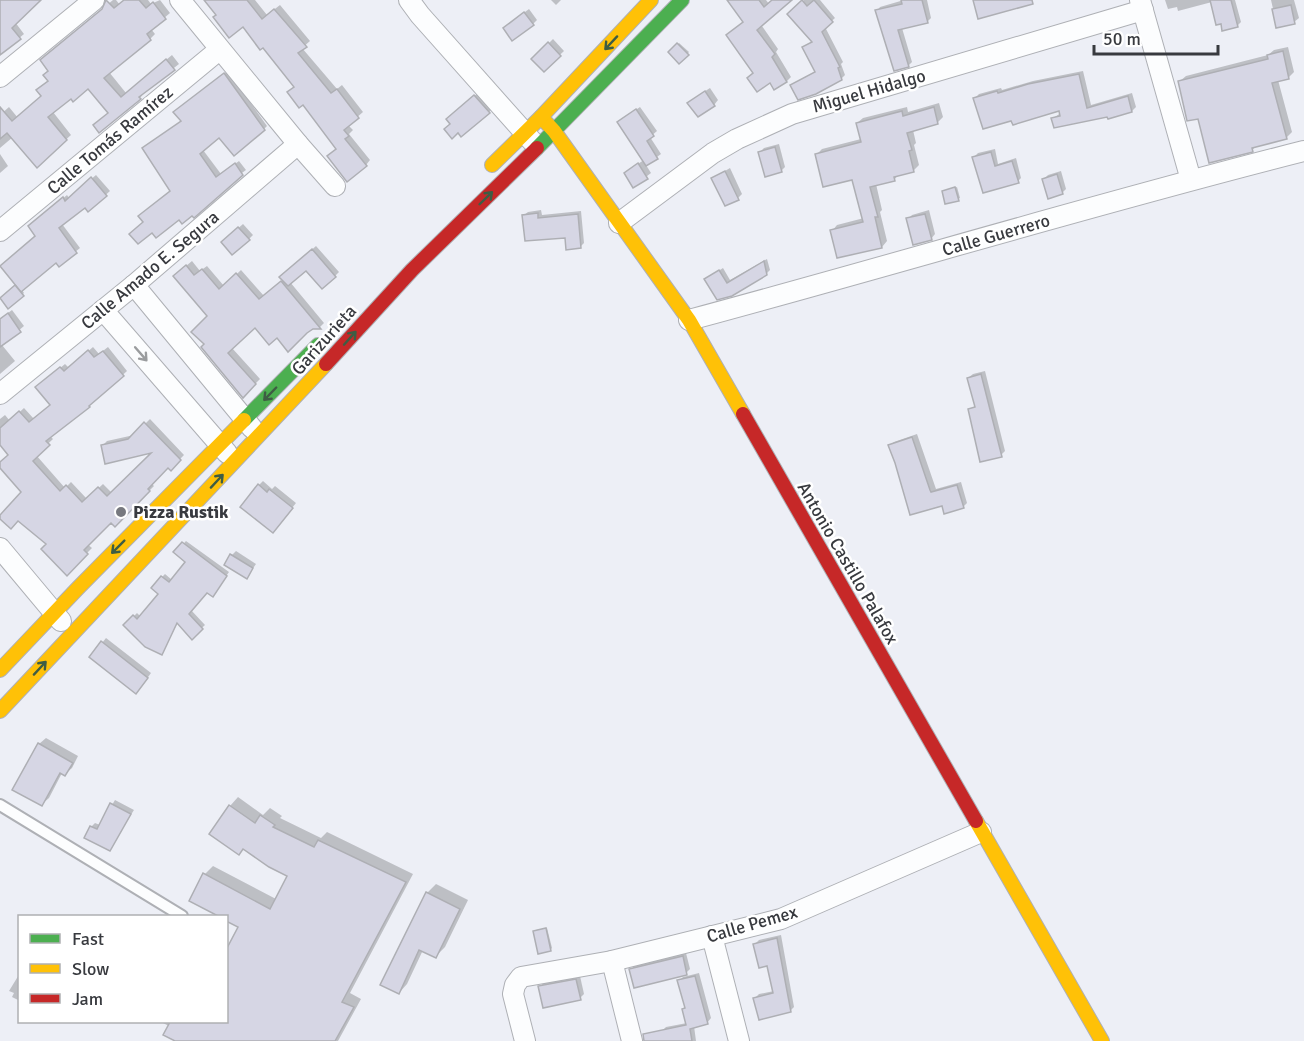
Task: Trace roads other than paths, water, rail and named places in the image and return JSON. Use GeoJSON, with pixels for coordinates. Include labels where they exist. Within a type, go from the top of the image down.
{"type":"FeatureCollection","features":[{"type":"Feature","properties":{"kind":"main road"},"geometry":{"type":"LineString","coordinates":[[483,175],[651,0]]}},
{"type":"Feature","properties":{"kind":"main road","name":"Garizurieta"},"geometry":{"type":"LineString","coordinates":[[0,711],[259,437],[412,270],[554,131],[682,0]]}},
{"type":"Feature","properties":{"kind":"main road","name":"Antonio Castillo Palafox"},"geometry":{"type":"LineString","coordinates":[[541,117],[554,131],[689,320],[1102,1041]]}},
{"type":"Feature","properties":{"kind":"main road","name":"Garizurieta"},"geometry":{"type":"LineString","coordinates":[[0,670],[53,612],[221,446],[327,336]]}},
{"type":"Feature","properties":{"kind":"street"},"geometry":{"type":"LineString","coordinates":[[0,76],[94,0]]}},
{"type":"Feature","properties":{"kind":"street"},"geometry":{"type":"LineString","coordinates":[[180,0],[219,50],[335,186]]}},
{"type":"Feature","properties":{"kind":"street"},"geometry":{"type":"LineString","coordinates":[[409,0],[538,147]]}},
{"type":"Feature","properties":{"kind":"street"},"geometry":{"type":"LineString","coordinates":[[1142,5],[1191,180]]}},
{"type":"Feature","properties":{"kind":"street","name":"Miguel Hidalgo"},"geometry":{"type":"LineString","coordinates":[[619,223],[713,153],[737,139],[792,114],[1142,5]]}},
{"type":"Feature","properties":{"kind":"street","name":"Calle Tomás Ramírez"},"geometry":{"type":"LineString","coordinates":[[0,231],[219,50]]}},
{"type":"Feature","properties":{"kind":"street","name":"Calle Amado E. Segura"},"geometry":{"type":"LineString","coordinates":[[0,394],[134,285],[298,144]]}},
{"type":"Feature","properties":{"kind":"street","name":"Calle Guerrero"},"geometry":{"type":"LineString","coordinates":[[689,320],[1191,180],[1304,151]]}},
{"type":"Feature","properties":{"kind":"street"},"geometry":{"type":"LineString","coordinates":[[134,285],[259,437]]}},
{"type":"Feature","properties":{"kind":"street"},"geometry":{"type":"LineString","coordinates":[[103,310],[234,463]]}},
{"type":"Feature","properties":{"kind":"street"},"geometry":{"type":"LineString","coordinates":[[0,548],[72,635]]}},
{"type":"Feature","properties":{"kind":"street","name":"Calle Pemex"},"geometry":{"type":"LineString","coordinates":[[525,1041],[513,994],[515,985],[521,976],[612,961],[781,919],[981,832]]}},
{"type":"Feature","properties":{"kind":"street"},"geometry":{"type":"LineString","coordinates":[[712,936],[740,1041]]}},
{"type":"Feature","properties":{"kind":"street"},"geometry":{"type":"LineString","coordinates":[[612,961],[632,1041]]}},
{"type":"Feature","properties":{"kind":"lane"},"geometry":{"type":"LineString","coordinates":[[0,805],[180,915]]}},
{"type":"Feature","properties":{"kind":"place","name":"Pizza Rustik"},"geometry":{"type":"Point","coordinates":[121,512]}}]}
